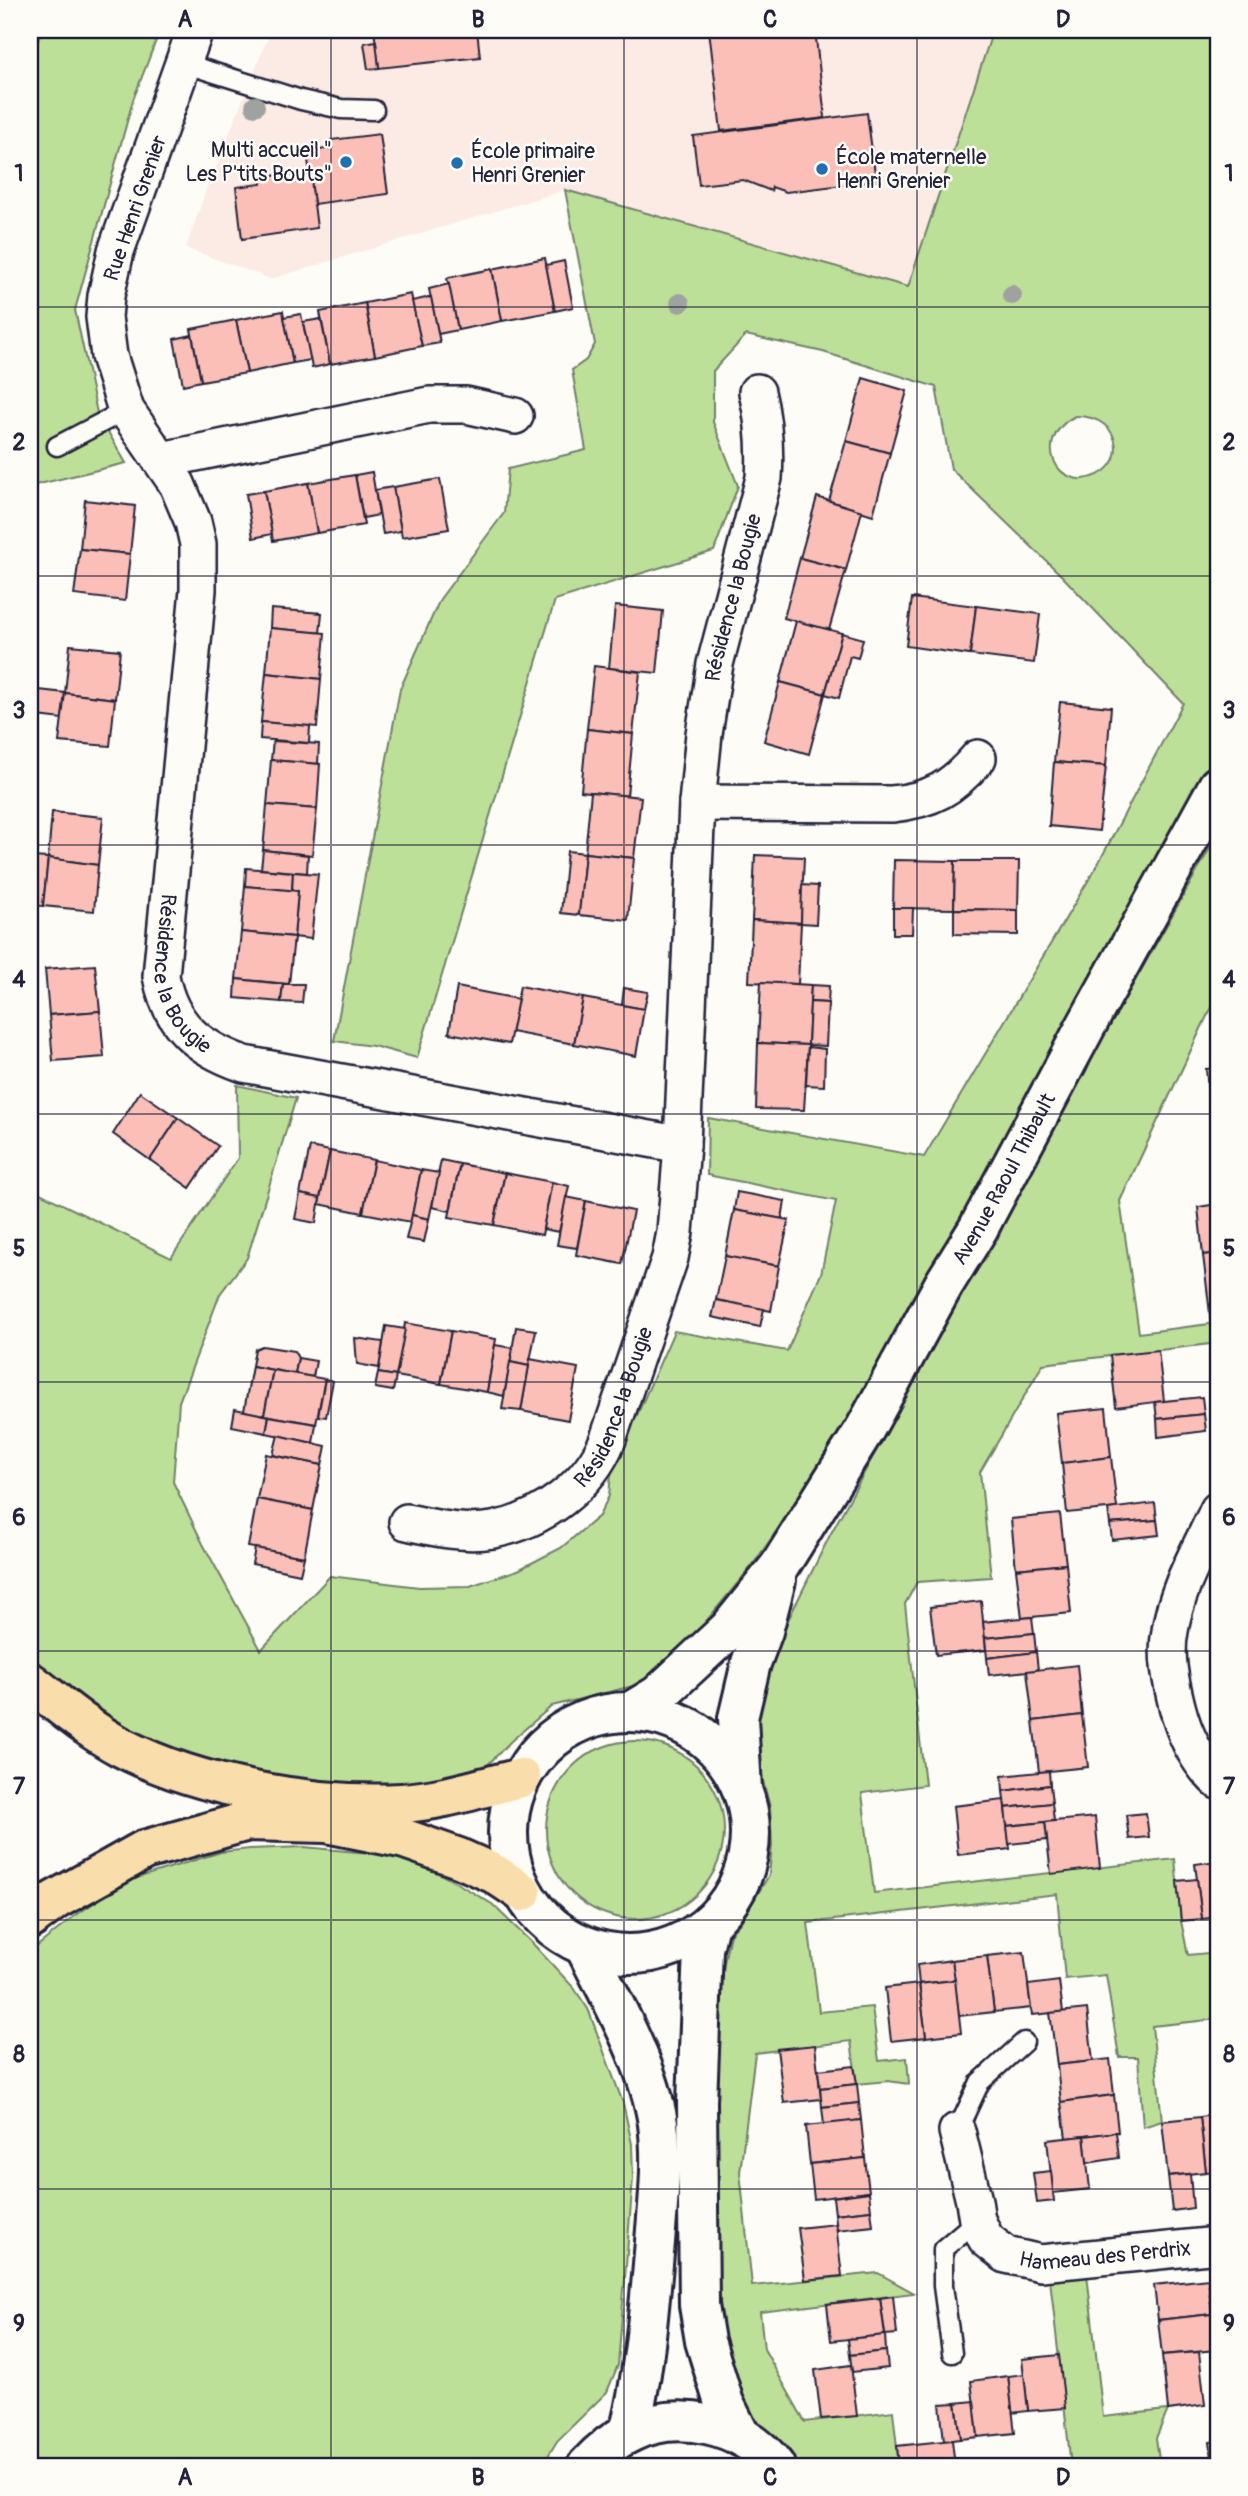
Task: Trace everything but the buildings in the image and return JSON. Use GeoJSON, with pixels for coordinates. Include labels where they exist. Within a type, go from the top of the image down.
{"type":"FeatureCollection","features":[{"type":"Feature","properties":{"kind":"highway"},"geometry":{"type":"LineString","coordinates":[[30,1682],[121,1746],[185,1772],[304,1800],[404,1802],[459,1794],[521,1777]]}},
{"type":"Feature","properties":{"kind":"highway"},"geometry":{"type":"LineString","coordinates":[[30,1919],[55,1900],[144,1850],[248,1821],[326,1823],[405,1839],[483,1869],[522,1892]]}},
{"type":"Feature","properties":{"kind":"main road","name":"Avenue Raoul Thibault"},"geometry":{"type":"LineString","coordinates":[[779,1567],[865,1429],[944,1284],[978,1228],[1218,786]]}},
{"type":"Feature","properties":{"kind":"main road"},"geometry":{"type":"LineString","coordinates":[[630,1712],[658,1695],[729,1629],[779,1567]]}},
{"type":"Feature","properties":{"kind":"main road"},"geometry":{"type":"LineString","coordinates":[[742,1788],[738,1718],[779,1567]]}},
{"type":"Feature","properties":{"kind":"main road"},"geometry":{"type":"LineString","coordinates":[[630,1712],[665,1718],[697,1733],[716,1749],[731,1767],[742,1788],[748,1808],[750,1830],[744,1871],[736,1891],[724,1909],[687,1940],[663,1950],[637,1954],[611,1953],[585,1947],[549,1925],[522,1892],[514,1874],[508,1835],[509,1815],[521,1777],[544,1747],[567,1730],[593,1718],[630,1712]]}},
{"type":"Feature","properties":{"kind":"main road"},"geometry":{"type":"LineString","coordinates":[[709,1924],[703,1949],[697,2102],[699,2305],[705,2341],[724,2403],[741,2437]]}},
{"type":"Feature","properties":{"kind":"main road"},"geometry":{"type":"LineString","coordinates":[[585,1947],[616,2008],[647,2081],[658,2123],[661,2165],[646,2352],[629,2433]]}},
{"type":"Feature","properties":{"kind":"main road"},"geometry":{"type":"LineString","coordinates":[[587,2466],[604,2448],[629,2433],[674,2421],[719,2427],[754,2445],[775,2466]]}},
{"type":"Feature","properties":{"kind":"street","name":"Rue Henri Grenier"},"geometry":{"type":"LineString","coordinates":[[162,460],[126,410],[108,356],[104,317],[117,251],[195,30]]}},
{"type":"Feature","properties":{"kind":"street","name":"Résidence la Bougie"},"geometry":{"type":"LineString","coordinates":[[407,1522],[468,1532],[502,1527],[557,1502],[591,1471],[608,1439],[670,1258],[678,1207],[682,1145],[697,803],[715,664],[764,478],[764,422],[757,391]]}},
{"type":"Feature","properties":{"kind":"street"},"geometry":{"type":"LineString","coordinates":[[162,460],[429,405],[466,405],[515,416]]}},
{"type":"Feature","properties":{"kind":"street","name":"Résidence la Bougie"},"geometry":{"type":"LineString","coordinates":[[162,460],[177,484],[193,522],[199,564],[161,976],[164,992],[180,1023],[191,1036],[205,1046],[223,1057],[244,1064],[682,1145]]}},
{"type":"Feature","properties":{"kind":"street"},"geometry":{"type":"LineString","coordinates":[[697,803],[912,802],[949,787],[978,758]]}},
{"type":"Feature","properties":{"kind":"street"},"geometry":{"type":"LineString","coordinates":[[1218,1510],[1180,1593],[1169,1631],[1168,1666],[1182,1727],[1200,1760],[1218,1781]]}},
{"type":"Feature","properties":{"kind":"street","name":"Hameau des Perdrix"},"geometry":{"type":"LineString","coordinates":[[957,2131],[977,2220],[986,2239],[1006,2255],[1041,2263],[1218,2245]]}},
{"type":"Feature","properties":{"kind":"lane"},"geometry":{"type":"LineString","coordinates":[[183,63],[300,100],[341,109],[374,110]]}},
{"type":"Feature","properties":{"kind":"lane"},"geometry":{"type":"LineString","coordinates":[[57,446],[126,410]]}},
{"type":"Feature","properties":{"kind":"lane"},"geometry":{"type":"LineString","coordinates":[[957,2131],[980,2082],[1024,2042]]}},
{"type":"Feature","properties":{"kind":"lane"},"geometry":{"type":"LineString","coordinates":[[952,2353],[943,2286],[943,2249],[977,2220]]}},
{"type":"Feature","properties":{"kind":"shaded area","name":"École primaire Henri Grenier"},"geometry":{"type":"Polygon","coordinates":[[[271,30],[993,30],[909,288],[565,190],[271,279],[186,248],[212,173],[225,152],[228,137],[271,30]]]}},
{"type":"Feature","properties":{"kind":"green space"},"geometry":{"type":"Polygon","coordinates":[[[41,30],[160,30],[133,100],[75,310],[97,413],[126,463],[35,485],[30,531],[30,69],[41,30]]]}},
{"type":"Feature","properties":{"kind":"green space"},"geometry":{"type":"Polygon","coordinates":[[[993,30],[1218,30],[1218,753],[1180,816],[1010,1133],[952,1231],[907,1320],[803,1494],[751,1567],[679,1654],[641,1684],[552,1706],[511,1741],[459,1794],[248,1789],[30,1682],[30,1188],[171,1258],[238,1158],[237,1085],[296,1098],[247,1258],[220,1294],[179,1402],[173,1482],[203,1544],[261,1650],[330,1576],[419,1587],[470,1586],[518,1570],[561,1548],[599,1516],[609,1496],[611,1474],[674,1331],[787,1351],[821,1274],[836,1201],[707,1175],[708,1118],[924,1157],[1098,864],[1183,703],[1063,577],[951,469],[936,387],[823,352],[746,335],[713,371],[713,422],[738,486],[714,551],[555,600],[417,1058],[373,1046],[334,1041],[400,689],[440,599],[504,513],[508,469],[586,450],[572,370],[586,360],[595,344],[565,190],[908,287],[993,30]],[[1075,416],[1062,426],[1054,439],[1052,454],[1055,461],[1061,471],[1073,478],[1083,479],[1098,475],[1109,467],[1115,457],[1116,445],[1112,434],[1092,418],[1075,416]]]}},
{"type":"Feature","properties":{"kind":"green space"},"geometry":{"type":"Polygon","coordinates":[[[1218,834],[1218,997],[1120,1201],[1139,1333],[1218,1323],[1218,1343],[1043,1364],[980,1472],[991,1577],[917,1582],[905,1604],[925,1785],[862,1793],[874,1893],[1175,1859],[1181,1921],[1188,1955],[1218,1952],[1218,2019],[1152,2026],[1162,2121],[1143,2127],[1138,2057],[1119,2057],[1106,1975],[1065,1979],[1057,1894],[808,1923],[819,2012],[872,2007],[879,2061],[907,2058],[909,2084],[888,2081],[857,2084],[851,2041],[755,2053],[740,2172],[752,2286],[878,2273],[914,2293],[760,2312],[764,2349],[805,2422],[893,2411],[899,2466],[795,2466],[750,2413],[717,2318],[715,2006],[730,1934],[741,1922],[769,1875],[772,1846],[770,1807],[751,1736],[758,1702],[788,1620],[830,1535],[986,1251],[998,1238],[1024,1178],[1218,834]]]}},
{"type":"Feature","properties":{"kind":"green space"},"geometry":{"type":"Polygon","coordinates":[[[635,1741],[669,1748],[698,1767],[717,1796],[724,1830],[717,1864],[698,1893],[669,1912],[635,1919],[601,1912],[572,1893],[553,1864],[546,1830],[553,1796],[572,1767],[601,1748],[635,1741]]]}},
{"type":"Feature","properties":{"kind":"green space"},"geometry":{"type":"Polygon","coordinates":[[[304,1847],[409,1857],[455,1882],[492,1904],[574,1988],[588,2009],[623,2103],[632,2144],[633,2178],[618,2365],[607,2392],[557,2441],[542,2466],[30,2466],[30,1952],[76,1915],[127,1881],[221,1852],[304,1847]]]}},
{"type":"Feature","properties":{"kind":"green space"},"geometry":{"type":"Polygon","coordinates":[[[1087,2274],[1103,2417],[1168,2410],[1156,2438],[1160,2466],[1071,2466],[1050,2279],[1087,2274]]]}},
{"type":"Feature","properties":{"kind":"place","name":"Multi accueil \" Les P'tits Bouts\""},"geometry":{"type":"Point","coordinates":[346,162]}},
{"type":"Feature","properties":{"kind":"place","name":"École primaire Henri Grenier"},"geometry":{"type":"Point","coordinates":[457,163]}},
{"type":"Feature","properties":{"kind":"place","name":"École maternelle Henri Grenier"},"geometry":{"type":"Point","coordinates":[822,169]}}]}
